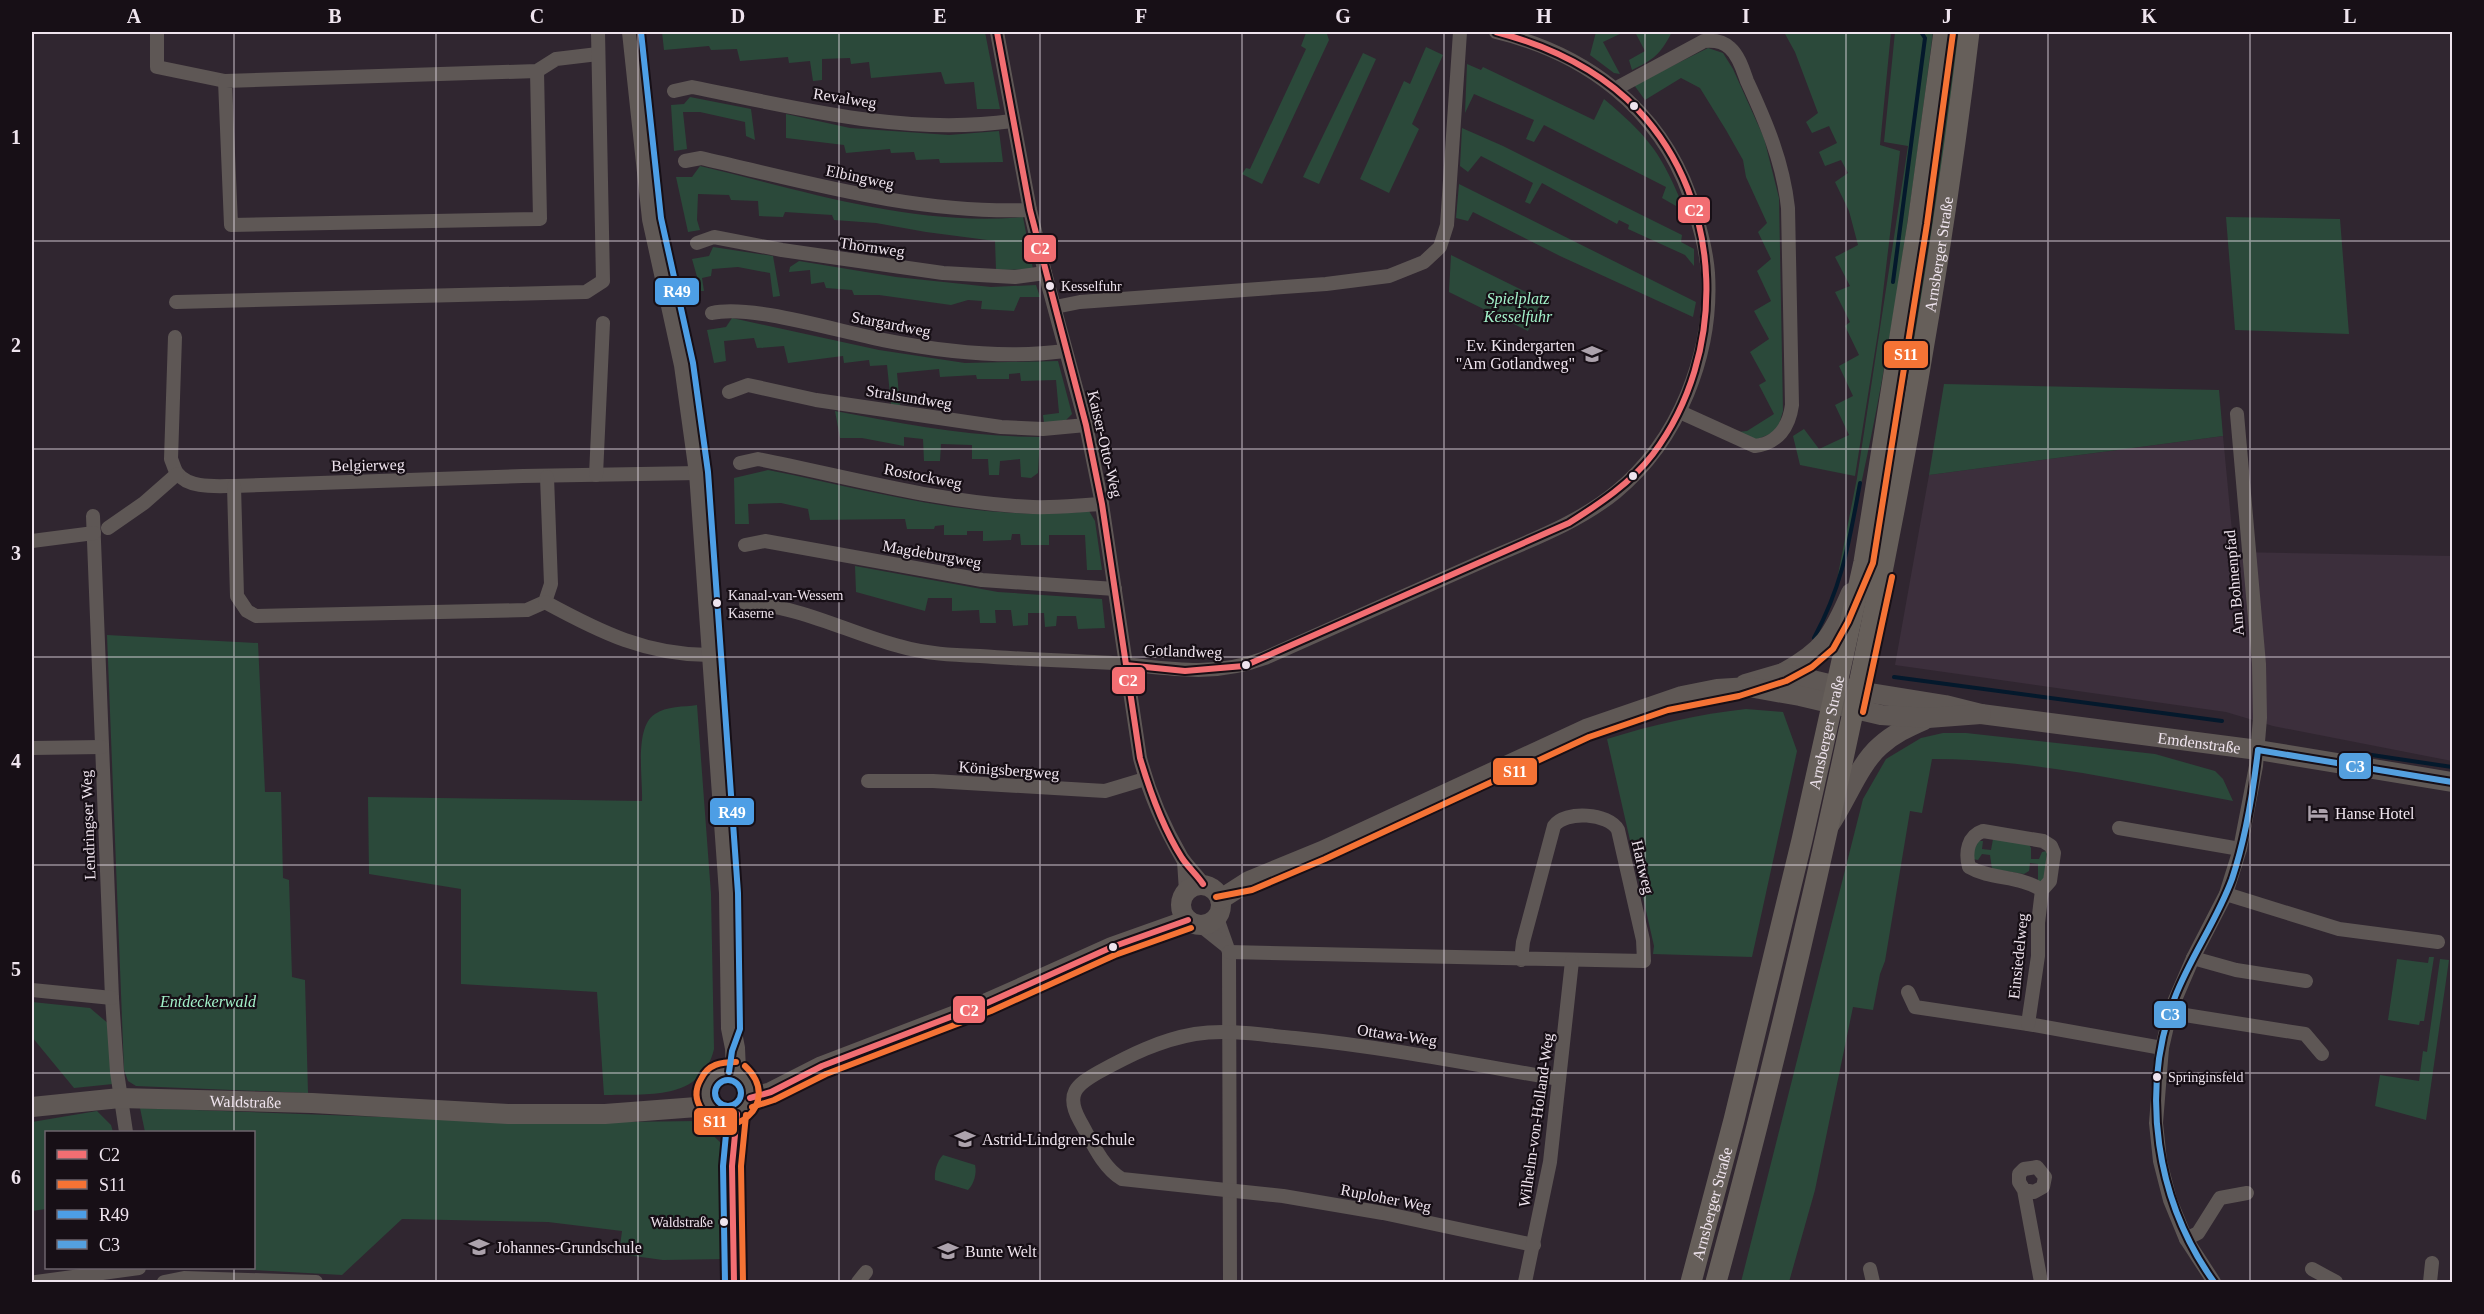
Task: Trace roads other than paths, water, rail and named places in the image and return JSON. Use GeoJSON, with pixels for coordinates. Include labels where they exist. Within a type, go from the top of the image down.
{"type":"FeatureCollection","features":[{"type":"Feature","properties":{"kind":"main road"},"geometry":{"type":"LineString","coordinates":[[632,32],[652,219],[684,365],[699,473],[729,893],[731,1028],[739,1081],[747,1105],[719,1105]]}},
{"type":"Feature","properties":{"kind":"main road","name":"Arnsberger Straße"},"geometry":{"type":"LineString","coordinates":[[1716,1282],[1759,1126],[1828,826],[1864,562],[1918,223],[1944,32]]}},
{"type":"Feature","properties":{"kind":"main road","name":"Arnsberger Straße"},"geometry":{"type":"LineString","coordinates":[[1690,1282],[1846,698],[1885,564],[1928,319],[1969,32]]}},
{"type":"Feature","properties":{"kind":"main road"},"geometry":{"type":"LineString","coordinates":[[734,1282],[732,1166],[719,1105],[709,1081],[739,1081],[771,1092],[798,1077],[987,1003],[1141,936],[1249,880],[1322,851],[1586,729],[1682,696],[1737,687],[1783,673],[1807,660],[1826,643],[1840,618],[1864,562]]}},
{"type":"Feature","properties":{"kind":"main road"},"geometry":{"type":"LineString","coordinates":[[1783,673],[1846,698]]}},
{"type":"Feature","properties":{"kind":"main road"},"geometry":{"type":"LineString","coordinates":[[1737,687],[1846,698]]}},
{"type":"Feature","properties":{"kind":"main road","name":"Emdenstraße"},"geometry":{"type":"LineString","coordinates":[[1846,698],[1881,715],[1928,718],[1981,714]]}},
{"type":"Feature","properties":{"kind":"main road","name":"Emdenstraße"},"geometry":{"type":"LineString","coordinates":[[1846,698],[1945,705],[1981,714],[2258,750],[2452,782]]}},
{"type":"Feature","properties":{"kind":"main road"},"geometry":{"type":"LineString","coordinates":[[1828,826],[1878,747],[1902,729],[1928,718]]}},
{"type":"Feature","properties":{"kind":"main road","name":"Waldstraße"},"geometry":{"type":"LineString","coordinates":[[32,1107],[120,1098],[312,1103],[508,1114],[614,1114],[660,1108],[719,1105]]}},
{"type":"Feature","properties":{"kind":"street"},"geometry":{"type":"LineString","coordinates":[[157,32],[158,67],[225,81],[537,71],[556,59],[598,54]]}},
{"type":"Feature","properties":{"kind":"street"},"geometry":{"type":"LineString","coordinates":[[176,302],[586,292],[603,281],[598,32]]}},
{"type":"Feature","properties":{"kind":"street","name":"Kaiser-Otto-Weg"},"geometry":{"type":"LineString","coordinates":[[998,32],[1012,121],[1030,210],[1086,426],[1102,504],[1136,740],[1146,779],[1184,861],[1194,871],[1201,904],[1227,949]]}},
{"type":"Feature","properties":{"kind":"street"},"geometry":{"type":"LineString","coordinates":[[1055,307],[1080,302],[1326,284],[1389,276],[1424,262],[1440,247],[1447,225],[1460,32]]}},
{"type":"Feature","properties":{"kind":"street","name":"Gotlandweg"},"geometry":{"type":"LineString","coordinates":[[746,604],[777,608],[916,651],[1126,665],[1154,669],[1197,671],[1229,669],[1244,666],[1560,527],[1616,493],[1654,453],[1680,412],[1695,371],[1705,329],[1708,273],[1702,238],[1683,178],[1667,147],[1642,114],[1615,89],[1566,56],[1529,40],[1496,32]]}},
{"type":"Feature","properties":{"kind":"street"},"geometry":{"type":"LineString","coordinates":[[1615,89],[1704,41],[1721,42],[1732,49],[1736,55],[1774,144],[1785,185],[1788,208],[1792,405],[1787,425],[1772,441],[1755,446],[1680,412]]}},
{"type":"Feature","properties":{"kind":"street"},"geometry":{"type":"LineString","coordinates":[[225,81],[231,225],[540,219],[537,71]]}},
{"type":"Feature","properties":{"kind":"street","name":"Revalweg"},"geometry":{"type":"LineString","coordinates":[[674,91],[693,87],[826,113],[915,124],[945,126],[1012,121]]}},
{"type":"Feature","properties":{"kind":"street","name":"Elbingweg"},"geometry":{"type":"LineString","coordinates":[[685,161],[701,158],[848,193],[912,204],[982,211],[1030,210]]}},
{"type":"Feature","properties":{"kind":"street","name":"Thornweg"},"geometry":{"type":"LineString","coordinates":[[697,243],[714,237],[782,250],[943,273],[1005,277],[1045,273]]}},
{"type":"Feature","properties":{"kind":"street","name":"Stargardweg"},"geometry":{"type":"LineString","coordinates":[[712,314],[725,310],[743,312],[884,340],[959,352],[1035,355],[1065,351]]}},
{"type":"Feature","properties":{"kind":"street"},"geometry":{"type":"LineString","coordinates":[[596,475],[603,323]]}},
{"type":"Feature","properties":{"kind":"street"},"geometry":{"type":"LineString","coordinates":[[108,528],[144,503],[177,474],[171,459],[175,337]]}},
{"type":"Feature","properties":{"kind":"street","name":"Stralsundweg"},"geometry":{"type":"LineString","coordinates":[[729,392],[748,385],[816,400],[1001,427],[1043,429],[1086,426]]}},
{"type":"Feature","properties":{"kind":"street","name":"Am Bohnenpfad"},"geometry":{"type":"LineString","coordinates":[[2214,1282],[2186,1239],[2170,1200],[2160,1161],[2156,1123],[2162,1048],[2171,1009],[2193,958],[2226,894],[2240,849],[2254,787],[2260,718],[2259,664],[2237,414]]}},
{"type":"Feature","properties":{"kind":"street","name":"Rostockweg"},"geometry":{"type":"LineString","coordinates":[[740,463],[758,459],[936,496],[995,504],[1047,507],[1102,504]]}},
{"type":"Feature","properties":{"kind":"street","name":"Belgierweg"},"geometry":{"type":"LineString","coordinates":[[177,474],[188,481],[204,485],[234,486],[523,476],[699,473]]}},
{"type":"Feature","properties":{"kind":"street"},"geometry":{"type":"LineString","coordinates":[[234,486],[237,596],[247,611],[256,616],[526,610],[545,602],[551,584],[547,477]]}},
{"type":"Feature","properties":{"kind":"street","name":"Lendringser Weg"},"geometry":{"type":"LineString","coordinates":[[93,516],[112,999],[120,1098],[126,1131]]}},
{"type":"Feature","properties":{"kind":"street"},"geometry":{"type":"LineString","coordinates":[[32,541],[94,533]]}},
{"type":"Feature","properties":{"kind":"street","name":"Magdeburgweg"},"geometry":{"type":"LineString","coordinates":[[745,545],[765,541],[982,580],[1114,589]]}},
{"type":"Feature","properties":{"kind":"street"},"geometry":{"type":"LineString","coordinates":[[545,602],[622,640],[686,655],[713,655]]}},
{"type":"Feature","properties":{"kind":"street"},"geometry":{"type":"LineString","coordinates":[[32,748],[102,747]]}},
{"type":"Feature","properties":{"kind":"street","name":"Königsbergweg"},"geometry":{"type":"LineString","coordinates":[[868,781],[933,781],[1104,791],[1146,779]]}},
{"type":"Feature","properties":{"kind":"street","name":"Hartweg"},"geometry":{"type":"LineString","coordinates":[[1227,949],[1521,960],[1644,961],[1643,940],[1618,830],[1611,821],[1565,817],[1554,826],[1523,942],[1521,960]]}},
{"type":"Feature","properties":{"kind":"street"},"geometry":{"type":"LineString","coordinates":[[2119,828],[2240,849]]}},
{"type":"Feature","properties":{"kind":"street","name":"Einsiedelweg"},"geometry":{"type":"LineString","coordinates":[[2028,1024],[2038,956],[2038,923],[2042,890],[2050,881],[2054,853],[2051,846],[2043,841],[1983,831],[1976,833],[1970,840],[1967,860],[1969,867],[1977,871],[2026,881],[2042,890]]}},
{"type":"Feature","properties":{"kind":"street"},"geometry":{"type":"LineString","coordinates":[[2226,894],[2339,929],[2438,942]]}},
{"type":"Feature","properties":{"kind":"street"},"geometry":{"type":"LineString","coordinates":[[1227,949],[1231,1191],[1230,1282]]}},
{"type":"Feature","properties":{"kind":"street"},"geometry":{"type":"LineString","coordinates":[[2193,958],[2236,970],[2306,981]]}},
{"type":"Feature","properties":{"kind":"street","name":"Wilhelm-von-Holland-Weg"},"geometry":{"type":"LineString","coordinates":[[1525,1282],[1550,1162],[1572,961]]}},
{"type":"Feature","properties":{"kind":"street"},"geometry":{"type":"LineString","coordinates":[[32,990],[112,999]]}},
{"type":"Feature","properties":{"kind":"street"},"geometry":{"type":"LineString","coordinates":[[1908,992],[1915,1007],[2162,1048]]}},
{"type":"Feature","properties":{"kind":"street"},"geometry":{"type":"LineString","coordinates":[[2171,1009],[2185,1015],[2305,1034],[2322,1054]]}},
{"type":"Feature","properties":{"kind":"street","name":"Ottawa-Weg"},"geometry":{"type":"LineString","coordinates":[[1231,1191],[1122,1179],[1114,1174],[1098,1153],[1075,1111],[1074,1093],[1081,1082],[1138,1051],[1193,1034],[1229,1032],[1335,1043],[1559,1079]]}},
{"type":"Feature","properties":{"kind":"street"},"geometry":{"type":"LineString","coordinates":[[2024,1190],[2041,1282]]}},
{"type":"Feature","properties":{"kind":"street","name":"Ruploher Weg"},"geometry":{"type":"LineString","coordinates":[[1231,1191],[1334,1204],[1534,1245]]}},
{"type":"Feature","properties":{"kind":"street"},"geometry":{"type":"LineString","coordinates":[[2186,1239],[2198,1233],[2220,1198],[2247,1193]]}},
{"type":"Feature","properties":{"kind":"street"},"geometry":{"type":"LineString","coordinates":[[2430,1282],[2432,1263]]}},
{"type":"Feature","properties":{"kind":"street"},"geometry":{"type":"LineString","coordinates":[[36,1282],[132,1269]]}},
{"type":"Feature","properties":{"kind":"street"},"geometry":{"type":"LineString","coordinates":[[2312,1269],[2336,1282]]}},
{"type":"Feature","properties":{"kind":"street"},"geometry":{"type":"LineString","coordinates":[[164,1282],[184,1278],[316,1282]]}},
{"type":"Feature","properties":{"kind":"waterway"},"geometry":{"type":"LineString","coordinates":[[1893,282],[1925,38],[1921,32]]}},
{"type":"Feature","properties":{"kind":"waterway"},"geometry":{"type":"LineString","coordinates":[[1814,638],[1838,581],[1860,483]]}},
{"type":"Feature","properties":{"kind":"waterway"},"geometry":{"type":"LineString","coordinates":[[1894,677],[2222,721]]}},
{"type":"Feature","properties":{"kind":"waterway"},"geometry":{"type":"LineString","coordinates":[[2365,754],[2452,767]]}},
{"type":"Feature","properties":{"kind":"place","name":"Kesselfuhr"},"geometry":{"type":"Point","coordinates":[1050,286]}},
{"type":"Feature","properties":{"kind":"place","name":"Ev. Kindergarten \"Am Gotlandweg\""},"geometry":{"type":"Point","coordinates":[1592,354]}},
{"type":"Feature","properties":{"kind":"place","name":"Kanaal-van-Wessem Kaserne"},"geometry":{"type":"Point","coordinates":[717,603]}},
{"type":"Feature","properties":{"kind":"place","name":"Hanse Hotel"},"geometry":{"type":"Point","coordinates":[2318,813]}},
{"type":"Feature","properties":{"kind":"place","name":"Springinsfeld"},"geometry":{"type":"Point","coordinates":[2157,1077]}},
{"type":"Feature","properties":{"kind":"place","name":"Astrid-Lindgren-Schule"},"geometry":{"type":"Point","coordinates":[965,1139]}},
{"type":"Feature","properties":{"kind":"place","name":"Waldstraße"},"geometry":{"type":"Point","coordinates":[724,1222]}},
{"type":"Feature","properties":{"kind":"place","name":"Johannes-Grundschule"},"geometry":{"type":"Point","coordinates":[479,1247]}},
{"type":"Feature","properties":{"kind":"place","name":"Bunte Welt"},"geometry":{"type":"Point","coordinates":[948,1251]}},
{"type":"Feature","properties":{"kind":"park label","name":"Spielplatz Kesselfuhr"},"geometry":{"type":"Point","coordinates":[1518,307]}},
{"type":"Feature","properties":{"kind":"park label","name":"Entdeckerwald"},"geometry":{"type":"Point","coordinates":[208,1001]}}]}
